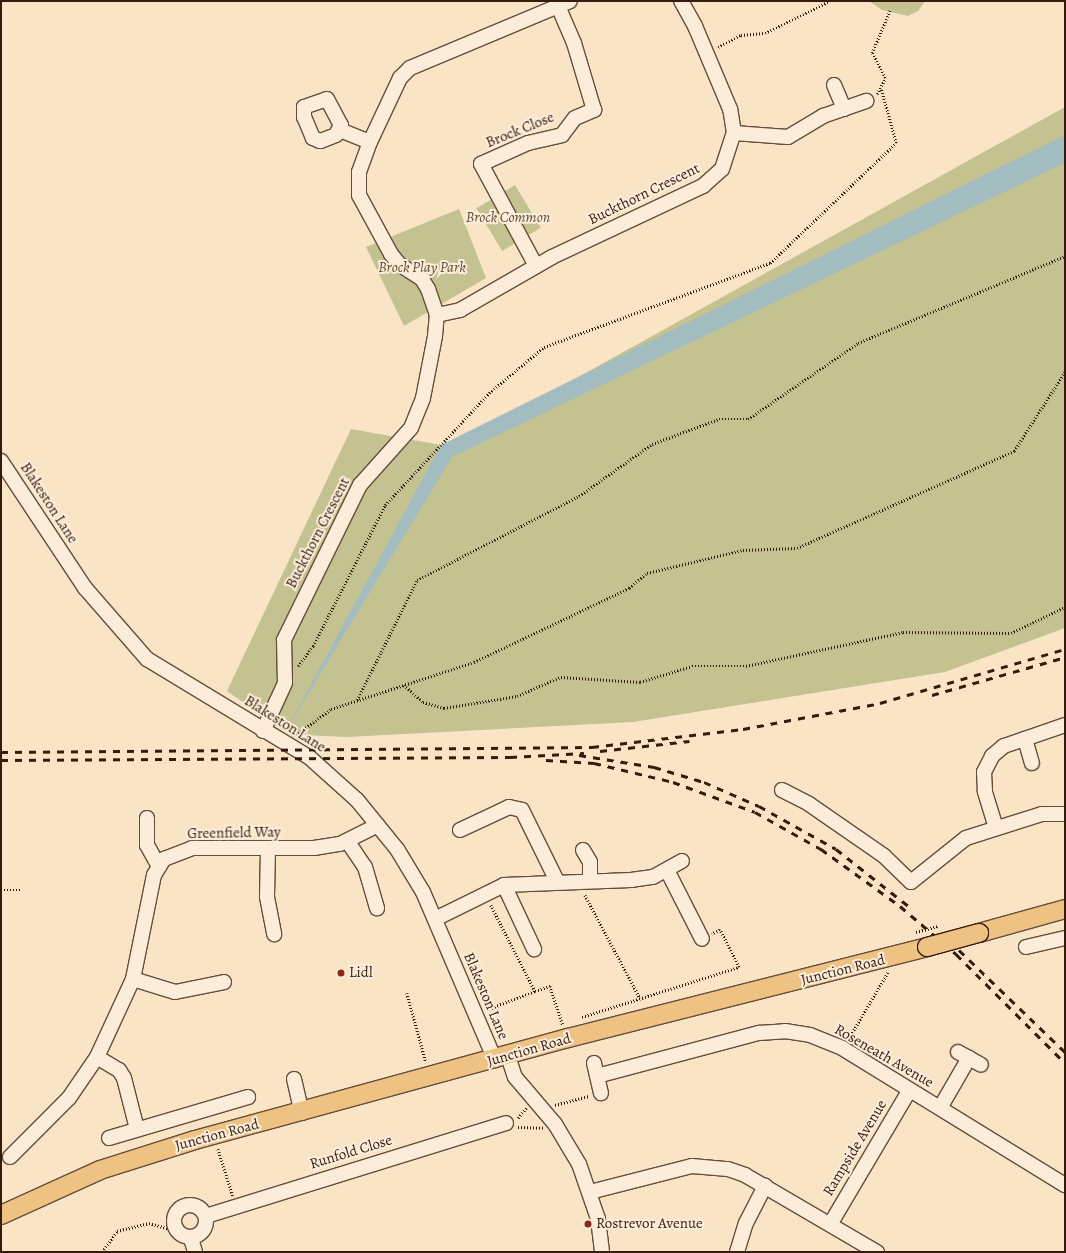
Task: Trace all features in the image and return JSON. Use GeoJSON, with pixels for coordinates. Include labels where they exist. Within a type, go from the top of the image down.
{"type":"FeatureCollection","features":[{"type":"Feature","properties":{"kind":"main road","name":"Junction Road"},"geometry":{"type":"LineString","coordinates":[[1,1215],[100,1170],[195,1140],[302,1113],[501,1058],[567,1028],[927,947],[1065,909]]}},
{"type":"Feature","properties":{"kind":"street","name":"Buckthorn Crescent"},"geometry":{"type":"LineString","coordinates":[[437,315],[460,310],[536,266],[703,186],[722,169],[734,133],[730,109],[706,52],[681,1]]}},
{"type":"Feature","properties":{"kind":"street","name":"Buckthorn Crescent"},"geometry":{"type":"LineString","coordinates":[[263,730],[285,683],[284,640],[342,517],[360,485],[411,428],[424,398],[437,315],[434,300],[422,279],[399,264],[391,254],[359,195],[360,172],[370,142],[406,71],[564,3]]}},
{"type":"Feature","properties":{"kind":"street","name":"Brock Close"},"geometry":{"type":"LineString","coordinates":[[536,266],[481,164],[528,143],[544,142],[562,135],[575,118],[594,110],[564,3]]}},
{"type":"Feature","properties":{"kind":"street"},"geometry":{"type":"LineString","coordinates":[[834,85],[844,109]]}},
{"type":"Feature","properties":{"kind":"street"},"geometry":{"type":"LineString","coordinates":[[734,133],[788,137],[844,109],[866,101]]}},
{"type":"Feature","properties":{"kind":"street"},"geometry":{"type":"LineString","coordinates":[[340,130],[370,142]]}},
{"type":"Feature","properties":{"kind":"street","name":"Blakeston Lane"},"geometry":{"type":"LineString","coordinates":[[1,461],[85,588],[148,659],[284,744],[309,757],[357,800],[397,849],[435,919],[476,1014],[501,1058],[555,1124],[590,1192],[602,1252]]}},
{"type":"Feature","properties":{"kind":"street"},"geometry":{"type":"LineString","coordinates":[[996,828],[985,791],[984,772],[992,756],[1004,746],[1059,728]]}},
{"type":"Feature","properties":{"kind":"street"},"geometry":{"type":"LineString","coordinates":[[1025,739],[1032,763]]}},
{"type":"Feature","properties":{"kind":"street"},"geometry":{"type":"LineString","coordinates":[[782,790],[810,804],[884,856],[911,882],[966,838],[1042,814],[1065,814]]}},
{"type":"Feature","properties":{"kind":"street"},"geometry":{"type":"LineString","coordinates":[[460,830],[509,807],[522,810],[557,881]]}},
{"type":"Feature","properties":{"kind":"street"},"geometry":{"type":"LineString","coordinates":[[10,1157],[65,1104],[97,1057],[133,979],[158,867],[147,845],[147,818]]}},
{"type":"Feature","properties":{"kind":"street","name":"Greenfield Way"},"geometry":{"type":"LineString","coordinates":[[158,867],[172,854],[187,849],[314,848],[348,842],[378,825]]}},
{"type":"Feature","properties":{"kind":"street"},"geometry":{"type":"LineString","coordinates":[[348,842],[365,867],[377,908]]}},
{"type":"Feature","properties":{"kind":"street"},"geometry":{"type":"LineString","coordinates":[[268,849],[267,897],[274,934]]}},
{"type":"Feature","properties":{"kind":"street"},"geometry":{"type":"LineString","coordinates":[[583,850],[590,862],[584,881]]}},
{"type":"Feature","properties":{"kind":"street"},"geometry":{"type":"LineString","coordinates":[[435,919],[504,885],[557,881],[646,878],[667,870],[682,861]]}},
{"type":"Feature","properties":{"kind":"street"},"geometry":{"type":"LineString","coordinates":[[667,870],[702,939]]}},
{"type":"Feature","properties":{"kind":"street"},"geometry":{"type":"LineString","coordinates":[[504,885],[534,949]]}},
{"type":"Feature","properties":{"kind":"street"},"geometry":{"type":"LineString","coordinates":[[1026,947],[1065,938]]}},
{"type":"Feature","properties":{"kind":"street"},"geometry":{"type":"LineString","coordinates":[[133,979],[175,992],[224,982]]}},
{"type":"Feature","properties":{"kind":"street","name":"Roseneath Avenue"},"geometry":{"type":"LineString","coordinates":[[601,1093],[595,1070],[772,1031],[810,1035],[842,1048],[909,1091],[940,1108],[1065,1185]]}},
{"type":"Feature","properties":{"kind":"street"},"geometry":{"type":"LineString","coordinates":[[97,1057],[120,1070],[124,1078],[137,1129]]}},
{"type":"Feature","properties":{"kind":"street"},"geometry":{"type":"LineString","coordinates":[[940,1108],[969,1058]]}},
{"type":"Feature","properties":{"kind":"street"},"geometry":{"type":"LineString","coordinates":[[294,1079],[302,1113]]}},
{"type":"Feature","properties":{"kind":"street","name":"Rampside Avenue"},"geometry":{"type":"LineString","coordinates":[[831,1223],[909,1091]]}},
{"type":"Feature","properties":{"kind":"street"},"geometry":{"type":"LineString","coordinates":[[109,1138],[248,1097]]}},
{"type":"Feature","properties":{"kind":"street","name":"Runfold Close"},"geometry":{"type":"LineString","coordinates":[[206,1216],[506,1123]]}},
{"type":"Feature","properties":{"kind":"street"},"geometry":{"type":"LineString","coordinates":[[590,1192],[678,1169],[708,1166],[734,1171],[765,1186],[831,1223],[877,1252]]}},
{"type":"Feature","properties":{"kind":"street"},"geometry":{"type":"LineString","coordinates":[[737,1252],[746,1222],[765,1186]]}},
{"type":"Feature","properties":{"kind":"street"},"geometry":{"type":"LineString","coordinates":[[191,1238],[204,1230],[206,1216],[194,1205],[186,1205],[174,1216],[177,1231],[191,1238],[195,1252]]}},
{"type":"Feature","properties":{"kind":"path"},"geometry":{"type":"LineString","coordinates":[[706,52],[741,35],[765,33],[830,1]]}},
{"type":"Feature","properties":{"kind":"path"},"geometry":{"type":"LineString","coordinates":[[285,683],[313,646],[385,505],[459,429],[489,393],[544,347],[770,263],[896,143],[881,88],[884,73],[872,53],[890,10]]}},
{"type":"Feature","properties":{"kind":"path"},"geometry":{"type":"LineString","coordinates":[[866,101],[881,88]]}},
{"type":"Feature","properties":{"kind":"path"},"geometry":{"type":"LineString","coordinates":[[357,700],[417,580],[579,496],[652,444],[719,419],[748,419],[858,343],[1065,256]]}},
{"type":"Feature","properties":{"kind":"path"},"geometry":{"type":"LineString","coordinates":[[284,744],[331,709],[474,662],[629,588],[647,574],[743,550],[797,548],[1014,451],[1065,372]]}},
{"type":"Feature","properties":{"kind":"path"},"geometry":{"type":"LineString","coordinates":[[404,685],[423,702],[444,708],[517,696],[561,677],[640,682],[692,666],[746,666],[903,632],[1011,633],[1065,607]]}},
{"type":"Feature","properties":{"kind":"path"},"geometry":{"type":"LineString","coordinates":[[584,881],[640,998]]}},
{"type":"Feature","properties":{"kind":"path"},"geometry":{"type":"LineString","coordinates":[[1,890],[22,890]]}},
{"type":"Feature","properties":{"kind":"path"},"geometry":{"type":"LineString","coordinates":[[485,894],[535,991]]}},
{"type":"Feature","properties":{"kind":"path"},"geometry":{"type":"LineString","coordinates":[[577,1019],[739,967],[720,930],[702,939]]}},
{"type":"Feature","properties":{"kind":"path"},"geometry":{"type":"LineString","coordinates":[[842,1048],[888,975]]}},
{"type":"Feature","properties":{"kind":"path"},"geometry":{"type":"LineString","coordinates":[[476,1014],[550,986],[567,1028]]}},
{"type":"Feature","properties":{"kind":"path"},"geometry":{"type":"LineString","coordinates":[[407,993],[430,1078]]}},
{"type":"Feature","properties":{"kind":"path"},"geometry":{"type":"LineString","coordinates":[[506,1123],[517,1119],[538,1104],[601,1093]]}},
{"type":"Feature","properties":{"kind":"path"},"geometry":{"type":"LineString","coordinates":[[506,1123],[537,1129],[555,1124]]}},
{"type":"Feature","properties":{"kind":"path"},"geometry":{"type":"LineString","coordinates":[[102,1252],[117,1232],[150,1222],[177,1231]]}},
{"type":"Feature","properties":{"kind":"path"},"geometry":{"type":"LineString","coordinates":[[30,1252],[40,1252]]}},
{"type":"Feature","properties":{"kind":"green space"},"geometry":{"type":"Polygon","coordinates":[[[869,1],[925,1],[918,11],[908,16],[882,10],[869,1]]]}},
{"type":"Feature","properties":{"kind":"green space"},"geometry":{"type":"Polygon","coordinates":[[[1065,107],[1065,628],[945,672],[633,722],[347,737],[301,735],[297,740],[227,691],[351,429],[441,445],[526,406],[1065,107]]]}},
{"type":"Feature","properties":{"kind":"green space","name":"Brock Common"},"geometry":{"type":"Polygon","coordinates":[[[515,185],[541,228],[502,251],[476,208],[515,185]]]}},
{"type":"Feature","properties":{"kind":"green space","name":"Brock Play Park"},"geometry":{"type":"Polygon","coordinates":[[[459,209],[486,278],[404,326],[366,247],[459,209]]]}},
{"type":"Feature","properties":{"kind":"water"},"geometry":{"type":"Polygon","coordinates":[[[1065,135],[1065,163],[452,457],[285,732],[441,445],[1065,135]]]}},
{"type":"Feature","properties":{"kind":"railway"},"geometry":{"type":"LineString","coordinates":[[1,752],[592,747],[743,729],[880,703],[1065,649]]}},
{"type":"Feature","properties":{"kind":"railway"},"geometry":{"type":"LineString","coordinates":[[932,695],[1065,657]]}},
{"type":"Feature","properties":{"kind":"railway"},"geometry":{"type":"LineString","coordinates":[[600,751],[689,741]]}},
{"type":"Feature","properties":{"kind":"railway"},"geometry":{"type":"LineString","coordinates":[[1,760],[510,757],[584,753]]}},
{"type":"Feature","properties":{"kind":"railway"},"geometry":{"type":"LineString","coordinates":[[579,755],[654,767],[704,782],[759,806],[836,849],[911,908]]}},
{"type":"Feature","properties":{"kind":"railway"},"geometry":{"type":"LineString","coordinates":[[546,760],[594,763],[673,782],[755,812],[821,849],[900,906],[956,954],[1065,1063]]}},
{"type":"Feature","properties":{"kind":"railway"},"geometry":{"type":"LineString","coordinates":[[959,950],[1065,1052]]}},
{"type":"Feature","properties":{"kind":"place","name":"Lidl"},"geometry":{"type":"Point","coordinates":[341,973]}},
{"type":"Feature","properties":{"kind":"place","name":"Rostrevor Avenue"},"geometry":{"type":"Point","coordinates":[588,1224]}}]}
